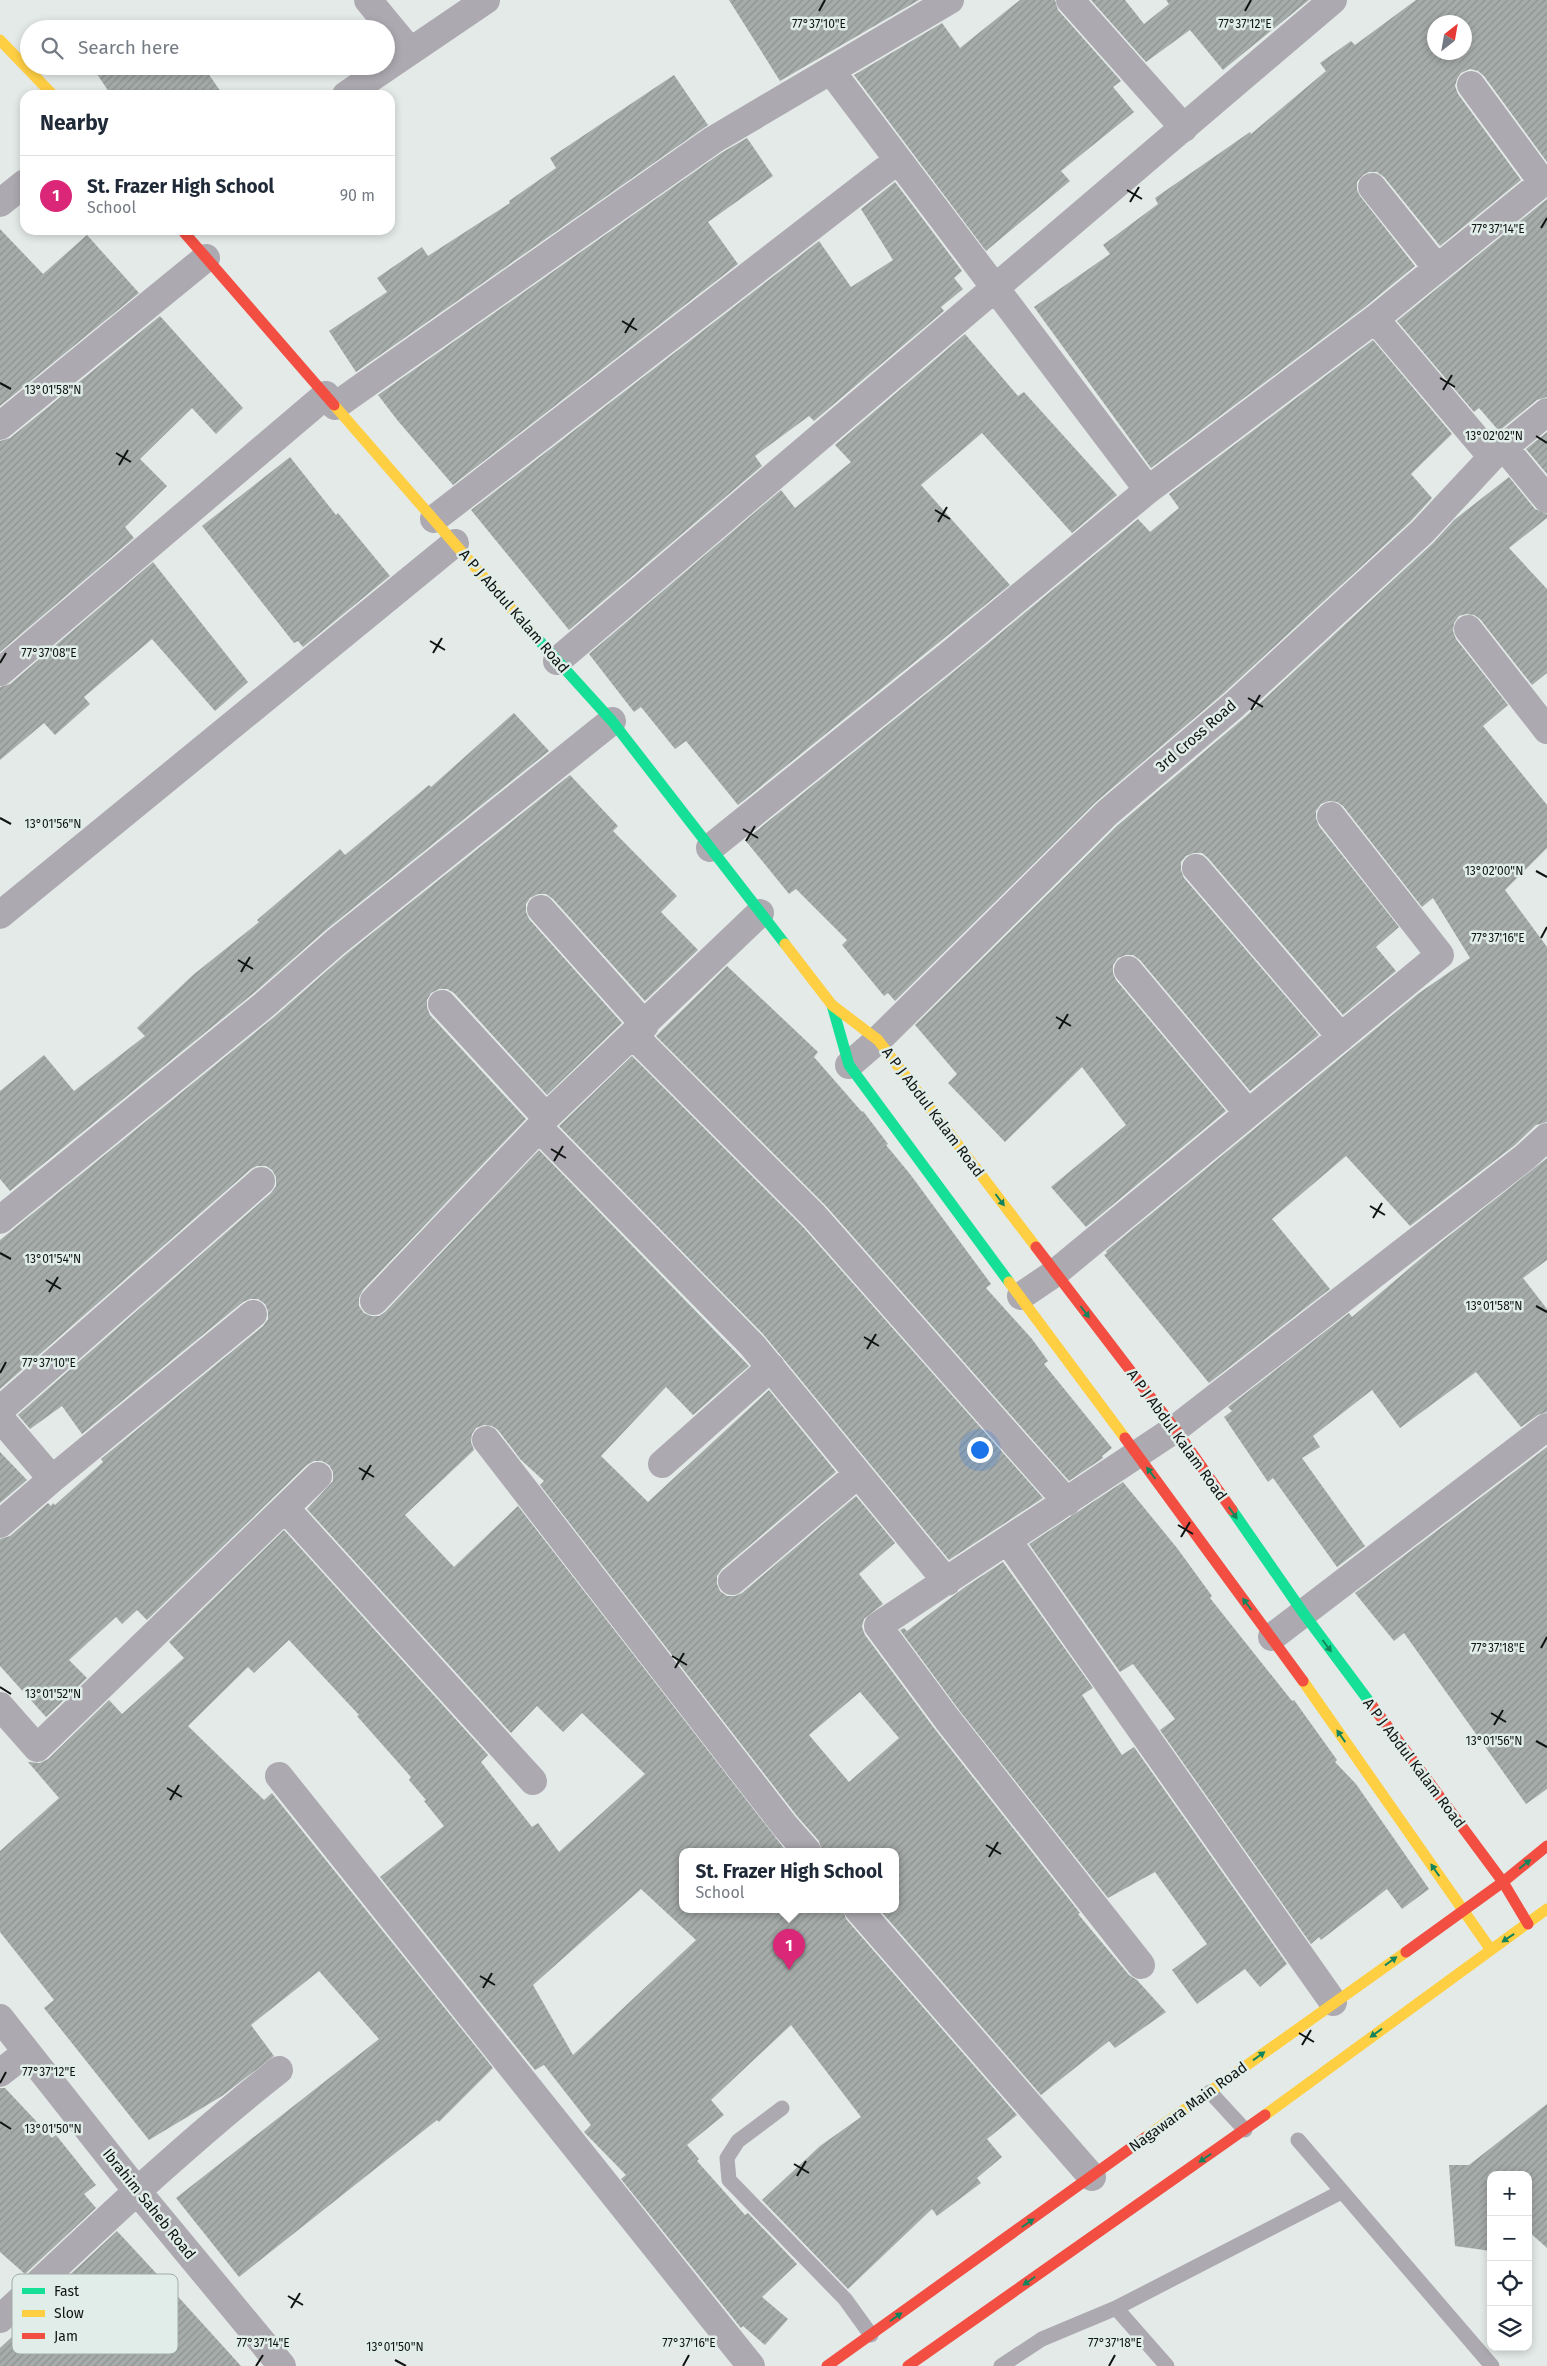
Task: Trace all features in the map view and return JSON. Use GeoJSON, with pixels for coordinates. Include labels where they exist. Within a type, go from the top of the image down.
{"type":"FeatureCollection","features":[{"type":"Feature","properties":{"kind":"street"},"geometry":{"type":"LineString","coordinates":[[368,0],[384,20]]}},
{"type":"Feature","properties":{"kind":"street"},"geometry":{"type":"LineString","coordinates":[[395,61],[486,0]]}},
{"type":"Feature","properties":{"kind":"street"},"geometry":{"type":"LineString","coordinates":[[0,672],[330,400],[713,140],[950,0]]}},
{"type":"Feature","properties":{"kind":"street"},"geometry":{"type":"LineString","coordinates":[[1070,0],[1184,128]]}},
{"type":"Feature","properties":{"kind":"street"},"geometry":{"type":"LineString","coordinates":[[557,661],[1333,0]]}},
{"type":"Feature","properties":{"kind":"street"},"geometry":{"type":"LineString","coordinates":[[395,33],[410,51]]}},
{"type":"Feature","properties":{"kind":"street"},"geometry":{"type":"LineString","coordinates":[[0,40],[20,61]]}},
{"type":"Feature","properties":{"kind":"street"},"geometry":{"type":"LineString","coordinates":[[830,71],[1148,490]]}},
{"type":"Feature","properties":{"kind":"street"},"geometry":{"type":"LineString","coordinates":[[34,75],[48,90]]}},
{"type":"Feature","properties":{"kind":"street"},"geometry":{"type":"LineString","coordinates":[[353,90],[375,75]]}},
{"type":"Feature","properties":{"kind":"street"},"geometry":{"type":"LineString","coordinates":[[710,848],[953,652],[1148,490],[1375,318],[1545,181],[1471,85]]}},
{"type":"Feature","properties":{"kind":"street"},"geometry":{"type":"LineString","coordinates":[[434,519],[898,160]]}},
{"type":"Feature","properties":{"kind":"street"},"geometry":{"type":"LineString","coordinates":[[0,203],[20,187]]}},
{"type":"Feature","properties":{"kind":"street"},"geometry":{"type":"LineString","coordinates":[[1372,187],[1437,268]]}},
{"type":"Feature","properties":{"kind":"street","name":"A P J Abdul Kalam Road"},"geometry":{"type":"LineString","coordinates":[[186,235],[557,661],[612,721],[832,1005],[878,1040],[1175,1429],[1304,1614],[1503,1882],[1528,1924]]}},
{"type":"Feature","properties":{"kind":"street"},"geometry":{"type":"LineString","coordinates":[[0,426],[206,258]]}},
{"type":"Feature","properties":{"kind":"street"},"geometry":{"type":"LineString","coordinates":[[1375,318],[1498,452],[1547,499]]}},
{"type":"Feature","properties":{"kind":"street","name":"3rd Cross Road"},"geometry":{"type":"LineString","coordinates":[[849,1065],[878,1040],[1107,813],[1234,704],[1414,538],[1498,452],[1547,412]]}},
{"type":"Feature","properties":{"kind":"street"},"geometry":{"type":"LineString","coordinates":[[0,915],[455,543]]}},
{"type":"Feature","properties":{"kind":"street"},"geometry":{"type":"LineString","coordinates":[[1468,629],[1547,730]]}},
{"type":"Feature","properties":{"kind":"street"},"geometry":{"type":"LineString","coordinates":[[0,1220],[264,1005],[336,942],[612,721]]}},
{"type":"Feature","properties":{"kind":"street"},"geometry":{"type":"LineString","coordinates":[[1021,1296],[1055,1273],[1440,955],[1331,816]]}},
{"type":"Feature","properties":{"kind":"street"},"geometry":{"type":"LineString","coordinates":[[1196,868],[1340,1037]]}},
{"type":"Feature","properties":{"kind":"street"},"geometry":{"type":"LineString","coordinates":[[541,910],[639,1030],[814,1216],[1067,1502]]}},
{"type":"Feature","properties":{"kind":"street"},"geometry":{"type":"LineString","coordinates":[[374,1301],[543,1122],[760,913]]}},
{"type":"Feature","properties":{"kind":"street"},"geometry":{"type":"LineString","coordinates":[[1128,970],[1248,1113]]}},
{"type":"Feature","properties":{"kind":"street"},"geometry":{"type":"LineString","coordinates":[[442,1004],[543,1122],[752,1345],[947,1582]]}},
{"type":"Feature","properties":{"kind":"street","name":"A P J Abdul Kalam Road"},"geometry":{"type":"LineString","coordinates":[[832,1005],[849,1065],[1272,1637],[1490,1950]]}},
{"type":"Feature","properties":{"kind":"street"},"geometry":{"type":"LineString","coordinates":[[1141,1965],[947,1719],[878,1626],[1175,1429],[1525,1157],[1547,1137]]}},
{"type":"Feature","properties":{"kind":"street"},"geometry":{"type":"LineString","coordinates":[[0,1410],[261,1181]]}},
{"type":"Feature","properties":{"kind":"street"},"geometry":{"type":"LineString","coordinates":[[0,1524],[253,1314]]}},
{"type":"Feature","properties":{"kind":"street"},"geometry":{"type":"LineString","coordinates":[[662,1464],[771,1367]]}},
{"type":"Feature","properties":{"kind":"street"},"geometry":{"type":"LineString","coordinates":[[0,1418],[52,1480]]}},
{"type":"Feature","properties":{"kind":"street"},"geometry":{"type":"LineString","coordinates":[[1272,1637],[1547,1428]]}},
{"type":"Feature","properties":{"kind":"street"},"geometry":{"type":"LineString","coordinates":[[486,1440],[785,1826],[804,1848]]}},
{"type":"Feature","properties":{"kind":"street"},"geometry":{"type":"LineString","coordinates":[[732,1581],[858,1474]]}},
{"type":"Feature","properties":{"kind":"street"},"geometry":{"type":"LineString","coordinates":[[0,1706],[37,1748],[318,1476]]}},
{"type":"Feature","properties":{"kind":"street"},"geometry":{"type":"LineString","coordinates":[[285,1508],[533,1781]]}},
{"type":"Feature","properties":{"kind":"street"},"geometry":{"type":"LineString","coordinates":[[1008,1541],[1333,2002]]}},
{"type":"Feature","properties":{"kind":"street"},"geometry":{"type":"LineString","coordinates":[[279,1776],[751,2366]]}},
{"type":"Feature","properties":{"kind":"street","name":"Nagawara Main Road"},"geometry":{"type":"LineString","coordinates":[[828,2366],[1333,2002],[1503,1882],[1547,1846]]}},
{"type":"Feature","properties":{"kind":"street"},"geometry":{"type":"LineString","coordinates":[[1503,1882],[1525,1895]]}},
{"type":"Feature","properties":{"kind":"street"},"geometry":{"type":"LineString","coordinates":[[908,2366],[1245,2130],[1528,1924],[1545,1907]]}},
{"type":"Feature","properties":{"kind":"street"},"geometry":{"type":"LineString","coordinates":[[861,1913],[1092,2177]]}},
{"type":"Feature","properties":{"kind":"street","name":"Ibrahim Saheb Road"},"geometry":{"type":"LineString","coordinates":[[0,2018],[137,2191],[282,2365]]}},
{"type":"Feature","properties":{"kind":"street"},"geometry":{"type":"LineString","coordinates":[[0,2073],[27,2052]]}},
{"type":"Feature","properties":{"kind":"street"},"geometry":{"type":"LineString","coordinates":[[49,2274],[137,2191],[230,2108],[279,2070]]}},
{"type":"Feature","properties":{"kind":"street"},"geometry":{"type":"LineString","coordinates":[[0,2320],[12,2309]]}},
{"type":"Feature","properties":{"kind":"lane"},"geometry":{"type":"LineString","coordinates":[[1210,2092],[1245,2130]]}},
{"type":"Feature","properties":{"kind":"lane"},"geometry":{"type":"LineString","coordinates":[[782,2108],[738,2141],[727,2158],[729,2180],[845,2299],[871,2335]]}},
{"type":"Feature","properties":{"kind":"lane"},"geometry":{"type":"LineString","coordinates":[[1298,2140],[1492,2366]]}},
{"type":"Feature","properties":{"kind":"lane"},"geometry":{"type":"LineString","coordinates":[[1001,2366],[1042,2339],[1116,2308],[1341,2192]]}},
{"type":"Feature","properties":{"kind":"lane"},"geometry":{"type":"LineString","coordinates":[[1116,2308],[1166,2366]]}},
{"type":"Feature","properties":{"kind":"building"},"geometry":{"type":"Polygon","coordinates":[[[729,0],[919,0],[780,81],[729,0]]]}},
{"type":"Feature","properties":{"kind":"building"},"geometry":{"type":"Polygon","coordinates":[[[1020,0],[1055,0],[1058,10],[1121,81],[1113,87],[1134,112],[1061,171],[1070,181],[986,251],[854,75],[942,23],[960,48],[1020,0]]]}},
{"type":"Feature","properties":{"kind":"building"},"geometry":{"type":"Polygon","coordinates":[[[1091,0],[1125,0],[1144,24],[1169,4],[1166,0],[1309,0],[1223,70],[1190,30],[1146,62],[1091,0]]]}},
{"type":"Feature","properties":{"kind":"building"},"geometry":{"type":"Polygon","coordinates":[[[1416,0],[1547,0],[1547,162],[1484,76],[1478,71],[1470,69],[1461,73],[1455,86],[1458,94],[1521,180],[1440,246],[1384,177],[1377,172],[1369,172],[1363,175],[1357,182],[1357,190],[1360,196],[1415,266],[1365,307],[1151,468],[1034,307],[1110,254],[1103,245],[1158,204],[1155,198],[1250,132],[1251,134],[1326,71],[1320,63],[1351,41],[1355,45],[1416,0]]]}},
{"type":"Feature","properties":{"kind":"building"},"geometry":{"type":"Polygon","coordinates":[[[98,75],[209,75],[220,90],[108,90],[98,75]]]}},
{"type":"Feature","properties":{"kind":"building"},"geometry":{"type":"Polygon","coordinates":[[[674,75],[708,125],[356,372],[329,331],[387,292],[377,278],[422,247],[428,256],[510,203],[509,201],[556,168],[550,158],[674,75]]]}},
{"type":"Feature","properties":{"kind":"building"},"geometry":{"type":"Polygon","coordinates":[[[747,138],[773,176],[708,222],[738,264],[453,485],[378,395],[721,153],[747,138]]]}},
{"type":"Feature","properties":{"kind":"building"},"geometry":{"type":"Polygon","coordinates":[[[895,182],[962,271],[954,278],[963,289],[941,307],[944,311],[814,421],[809,416],[755,456],[762,466],[569,630],[471,510],[819,241],[851,287],[893,260],[861,209],[895,182]]]}},
{"type":"Feature","properties":{"kind":"building"},"geometry":{"type":"Polygon","coordinates":[[[1547,199],[1547,397],[1537,400],[1499,431],[1479,408],[1474,412],[1397,321],[1547,199]]]}},
{"type":"Feature","properties":{"kind":"building"},"geometry":{"type":"Polygon","coordinates":[[[0,229],[43,274],[87,235],[139,293],[0,406],[0,229]]]}},
{"type":"Feature","properties":{"kind":"building"},"geometry":{"type":"Polygon","coordinates":[[[160,316],[243,408],[216,434],[192,408],[140,459],[167,486],[125,527],[134,538],[0,652],[0,441],[10,438],[160,316]]]}},
{"type":"Feature","properties":{"kind":"building"},"geometry":{"type":"Polygon","coordinates":[[[965,334],[1018,396],[1024,392],[1117,495],[1072,533],[982,433],[921,485],[1010,585],[738,805],[686,741],[675,749],[641,707],[634,712],[589,654],[781,490],[795,508],[851,462],[835,445],[965,334]]]}},
{"type":"Feature","properties":{"kind":"building"},"geometry":{"type":"Polygon","coordinates":[[[1373,340],[1452,434],[1411,474],[1432,498],[1411,521],[1224,693],[1096,802],[895,1001],[888,993],[884,996],[842,945],[847,940],[796,889],[789,894],[745,840],[963,664],[1138,519],[1150,532],[1179,508],[1169,494],[1373,340]]]}},
{"type":"Feature","properties":{"kind":"building"},"geometry":{"type":"Polygon","coordinates":[[[1547,432],[1547,474],[1526,449],[1547,432]]]}},
{"type":"Feature","properties":{"kind":"building"},"geometry":{"type":"Polygon","coordinates":[[[290,457],[336,515],[338,513],[390,576],[303,647],[298,641],[294,643],[202,526],[290,457]]]}},
{"type":"Feature","properties":{"kind":"building"},"geometry":{"type":"Polygon","coordinates":[[[1509,477],[1535,509],[1547,514],[1547,518],[1509,548],[1547,589],[1547,673],[1532,685],[1480,619],[1474,615],[1466,614],[1459,616],[1454,623],[1453,631],[1456,639],[1508,705],[1483,726],[1547,805],[1547,848],[1505,890],[1547,947],[1547,1122],[1536,1125],[1515,1145],[1410,1226],[1346,1156],[1272,1219],[1330,1289],[1209,1383],[1104,1255],[1107,1253],[1106,1251],[1419,993],[1470,958],[1433,898],[1422,907],[1343,806],[1337,802],[1329,801],[1321,804],[1316,811],[1319,826],[1399,927],[1376,947],[1396,971],[1343,1015],[1208,858],[1202,853],[1186,856],[1181,862],[1184,878],[1319,1035],[1250,1091],[1140,960],[1133,955],[1118,958],[1113,965],[1113,973],[1116,980],[1226,1111],[1086,1227],[1051,1187],[1126,1125],[1082,1067],[1005,1142],[948,1083],[957,1074],[915,1025],[1118,825],[1245,717],[1433,543],[1454,520],[1509,477]]]}},
{"type":"Feature","properties":{"kind":"building"},"geometry":{"type":"Polygon","coordinates":[[[153,562],[248,682],[215,711],[152,639],[84,697],[90,704],[55,735],[44,723],[0,760],[0,687],[10,684],[153,562]]]}},
{"type":"Feature","properties":{"kind":"building"},"geometry":{"type":"Polygon","coordinates":[[[514,713],[549,751],[326,930],[254,993],[10,1191],[0,1179],[0,1091],[44,1055],[74,1091],[145,1036],[137,1028],[193,975],[259,922],[257,920],[340,849],[345,855],[429,785],[431,787],[514,713]]]}},
{"type":"Feature","properties":{"kind":"building"},"geometry":{"type":"Polygon","coordinates":[[[570,775],[618,826],[613,831],[677,896],[661,912],[698,950],[645,1001],[553,899],[546,894],[538,894],[530,898],[526,904],[526,912],[529,919],[622,1023],[547,1095],[454,993],[447,989],[439,989],[431,993],[427,1000],[430,1015],[526,1119],[363,1290],[359,1298],[359,1306],[364,1313],[371,1316],[379,1316],[385,1312],[539,1150],[749,1366],[693,1415],[666,1387],[601,1456],[648,1502],[769,1390],[836,1472],[722,1569],[717,1576],[717,1584],[720,1591],[727,1596],[735,1596],[742,1593],[856,1496],[895,1543],[859,1574],[883,1604],[864,1619],[862,1627],[865,1635],[934,1728],[1080,1913],[1078,1914],[1129,1975],[1137,1980],[1166,2012],[1115,2048],[1109,2041],[1041,2095],[882,1913],[899,1913],[899,1848],[821,1848],[819,1841],[797,1816],[540,1485],[544,1481],[521,1460],[498,1430],[492,1426],[484,1425],[476,1428],[472,1434],[471,1442],[474,1450],[405,1515],[454,1567],[518,1506],[784,1848],[679,1848],[679,1913],[844,1913],[846,1919],[1017,2115],[987,2139],[1002,2157],[977,2178],[981,2183],[937,2216],[932,2209],[848,2289],[762,2200],[820,2146],[861,2117],[791,2025],[711,2100],[724,2115],[687,2145],[699,2159],[697,2161],[745,2215],[748,2213],[797,2264],[762,2297],[788,2319],[765,2345],[743,2326],[741,2328],[621,2179],[626,2175],[584,2132],[591,2125],[544,2065],[535,2070],[380,1877],[444,1826],[409,1780],[411,1777],[357,1716],[359,1715],[289,1640],[254,1673],[248,1667],[188,1726],[264,1800],[272,1793],[493,2068],[439,2122],[437,2120],[239,2277],[176,2198],[379,2039],[319,1971],[251,2025],[274,2056],[222,2096],[149,2140],[44,2008],[54,2000],[0,1932],[0,1851],[59,1798],[28,1762],[40,1763],[48,1759],[109,1700],[122,1714],[184,1658],[169,1642],[284,1530],[488,1755],[481,1762],[532,1827],[538,1823],[559,1852],[645,1774],[582,1713],[563,1732],[537,1706],[511,1733],[307,1509],[333,1481],[333,1472],[329,1465],[322,1461],[314,1461],[307,1465],[147,1620],[137,1610],[122,1624],[116,1617],[69,1660],[87,1678],[46,1717],[0,1666],[0,1539],[10,1536],[48,1503],[51,1506],[53,1503],[55,1505],[103,1462],[101,1459],[263,1326],[268,1319],[268,1311],[265,1304],[258,1299],[250,1299],[243,1302],[82,1434],[62,1406],[30,1429],[18,1415],[271,1193],[276,1186],[276,1177],[272,1170],[266,1166],[257,1166],[251,1169],[0,1389],[0,1240],[274,1017],[346,954],[570,775]],[[860,1692],[809,1735],[849,1782],[899,1738],[860,1692]],[[641,1889],[533,1985],[573,2055],[696,1940],[641,1889]]]}},
{"type":"Feature","properties":{"kind":"building"},"geometry":{"type":"Polygon","coordinates":[[[727,966],[818,1052],[814,1057],[863,1111],[888,1144],[886,1145],[910,1174],[991,1284],[986,1288],[1032,1339],[1048,1361],[1044,1364],[1112,1448],[1102,1456],[1103,1458],[1069,1481],[826,1206],[656,1036],[727,966]]]}},
{"type":"Feature","properties":{"kind":"building"},"geometry":{"type":"Polygon","coordinates":[[[632,1056],[803,1227],[1043,1498],[949,1560],[763,1334],[559,1126],[632,1056]]]}},
{"type":"Feature","properties":{"kind":"building"},"geometry":{"type":"Polygon","coordinates":[[[1547,1158],[1547,1260],[1523,1278],[1547,1309],[1547,1412],[1538,1415],[1521,1427],[1476,1372],[1400,1428],[1372,1390],[1313,1436],[1320,1447],[1302,1458],[1365,1546],[1337,1567],[1273,1478],[1268,1482],[1224,1417],[1232,1411],[1228,1407],[1349,1313],[1352,1317],[1431,1250],[1547,1158]]]}},
{"type":"Feature","properties":{"kind":"building"},"geometry":{"type":"Polygon","coordinates":[[[1547,1447],[1547,1789],[1526,1804],[1404,1633],[1394,1641],[1355,1593],[1547,1447]]]}},
{"type":"Feature","properties":{"kind":"building"},"geometry":{"type":"Polygon","coordinates":[[[0,1452],[27,1480],[0,1503],[0,1452]]]}},
{"type":"Feature","properties":{"kind":"building"},"geometry":{"type":"Polygon","coordinates":[[[1123,1482],[1177,1548],[1212,1596],[1210,1598],[1292,1701],[1294,1700],[1337,1760],[1335,1762],[1356,1784],[1429,1889],[1402,1909],[1387,1889],[1321,1940],[1319,1937],[1311,1944],[1160,1730],[1175,1719],[1133,1664],[1120,1672],[1029,1544],[1123,1482]]]}},
{"type":"Feature","properties":{"kind":"building"},"geometry":{"type":"Polygon","coordinates":[[[1003,1562],[1093,1688],[1082,1695],[1122,1755],[1134,1747],[1287,1964],[1260,1987],[1245,1969],[1197,2004],[1172,1970],[1207,1944],[1155,1872],[1108,1898],[959,1710],[900,1630],[904,1628],[907,1631],[965,1587],[1003,1562]]]}},
{"type":"Feature","properties":{"kind":"building"},"geometry":{"type":"Polygon","coordinates":[[[0,2088],[5,2088],[52,2138],[56,2135],[96,2185],[84,2194],[96,2208],[25,2274],[0,2252],[0,2088]]]}},
{"type":"Feature","properties":{"kind":"building"},"geometry":{"type":"Polygon","coordinates":[[[1547,2104],[1547,2248],[1532,2235],[1532,2171],[1487,2171],[1487,2250],[1455,2246],[1449,2165],[1469,2165],[1547,2104]]]}},
{"type":"Feature","properties":{"kind":"building"},"geometry":{"type":"Polygon","coordinates":[[[117,2231],[157,2274],[71,2274],[117,2231]]]}},
{"type":"Feature","properties":{"kind":"building"},"geometry":{"type":"Polygon","coordinates":[[[178,2297],[241,2366],[0,2366],[0,2348],[12,2337],[12,2354],[178,2354],[178,2297]]]}},
{"type":"Feature","properties":{"kind":"traffic: fast"},"geometry":{"type":"LineString","coordinates":[[535,636],[612,721],[785,944]]}},
{"type":"Feature","properties":{"kind":"traffic: fast"},"geometry":{"type":"LineString","coordinates":[[832,1005],[849,1065],[1009,1282]]}},
{"type":"Feature","properties":{"kind":"traffic: fast"},"geometry":{"type":"LineString","coordinates":[[1232,1510],[1304,1614],[1371,1704]]}},
{"type":"Feature","properties":{"kind":"traffic: slow"},"geometry":{"type":"LineString","coordinates":[[0,40],[20,61]]}},
{"type":"Feature","properties":{"kind":"traffic: slow"},"geometry":{"type":"LineString","coordinates":[[34,75],[48,90]]}},
{"type":"Feature","properties":{"kind":"traffic: slow"},"geometry":{"type":"LineString","coordinates":[[334,405],[535,636]]}},
{"type":"Feature","properties":{"kind":"traffic: slow"},"geometry":{"type":"LineString","coordinates":[[785,944],[832,1005],[878,1040],[1036,1247]]}},
{"type":"Feature","properties":{"kind":"traffic: slow"},"geometry":{"type":"LineString","coordinates":[[1009,1282],[1125,1438]]}},
{"type":"Feature","properties":{"kind":"traffic: slow"},"geometry":{"type":"LineString","coordinates":[[1303,1681],[1491,1950]]}},
{"type":"Feature","properties":{"kind":"traffic: slow"},"geometry":{"type":"LineString","coordinates":[[1265,2115],[1547,1909]]}},
{"type":"Feature","properties":{"kind":"traffic: slow"},"geometry":{"type":"LineString","coordinates":[[1146,2137],[1406,1952]]}},
{"type":"Feature","properties":{"kind":"traffic: jam"},"geometry":{"type":"LineString","coordinates":[[186,235],[334,405]]}},
{"type":"Feature","properties":{"kind":"traffic: jam"},"geometry":{"type":"LineString","coordinates":[[1036,1247],[1175,1429],[1232,1510]]}},
{"type":"Feature","properties":{"kind":"traffic: jam"},"geometry":{"type":"LineString","coordinates":[[1125,1438],[1303,1681]]}},
{"type":"Feature","properties":{"kind":"traffic: jam"},"geometry":{"type":"LineString","coordinates":[[1371,1704],[1503,1882],[1528,1924]]}},
{"type":"Feature","properties":{"kind":"traffic: jam"},"geometry":{"type":"LineString","coordinates":[[1406,1952],[1503,1882],[1547,1846]]}},
{"type":"Feature","properties":{"kind":"traffic: jam"},"geometry":{"type":"LineString","coordinates":[[908,2366],[1265,2115]]}},
{"type":"Feature","properties":{"kind":"traffic: jam"},"geometry":{"type":"LineString","coordinates":[[827,2366],[1146,2137]]}},
{"type":"Feature","properties":{"kind":"place","name":"St. Frazer High School"},"geometry":{"type":"Point","coordinates":[789,1970]}}]}
